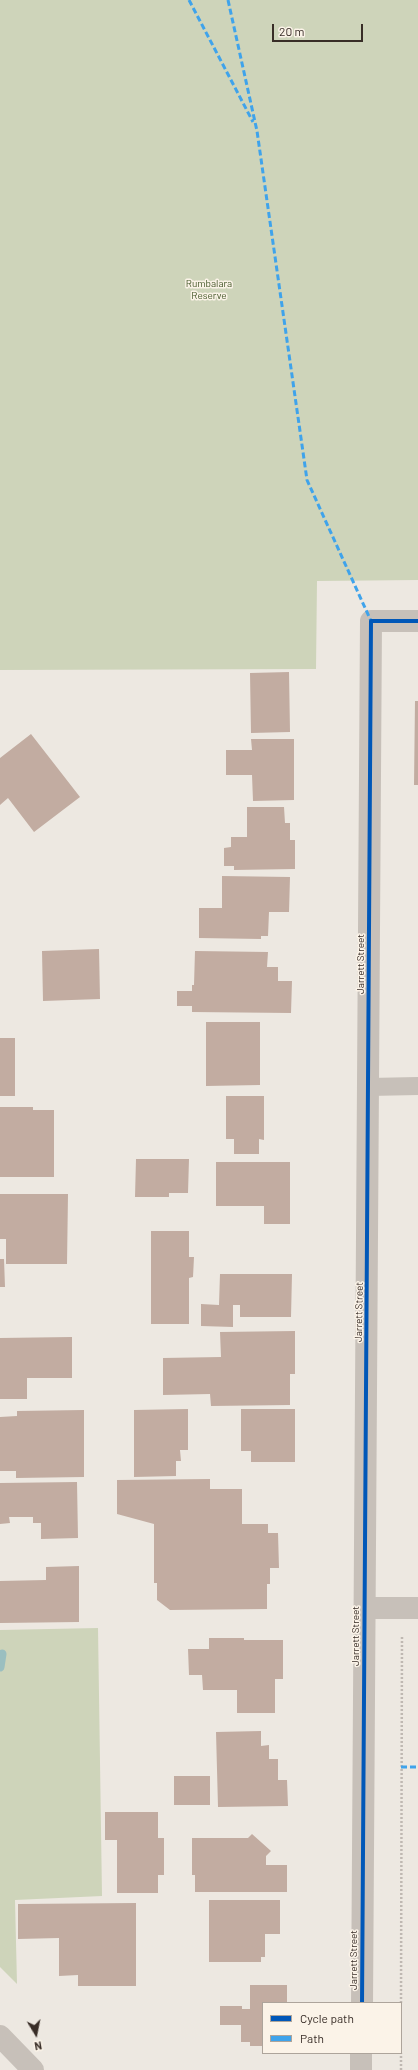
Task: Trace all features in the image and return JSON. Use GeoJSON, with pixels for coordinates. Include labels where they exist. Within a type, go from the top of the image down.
{"type":"FeatureCollection","features":[{"type":"Feature","properties":{"kind":"street","name":"Jarrett Street"},"geometry":{"type":"LineString","coordinates":[[362,2002],[371,621],[418,621]]}},
{"type":"Feature","properties":{"kind":"street"},"geometry":{"type":"LineString","coordinates":[[364,1608],[410,1608]]}},
{"type":"Feature","properties":{"kind":"street"},"geometry":{"type":"LineString","coordinates":[[0,2036],[33,2070]]}},
{"type":"Feature","properties":{"kind":"street"},"geometry":{"type":"LineString","coordinates":[[361,2054],[361,2070]]}},
{"type":"Feature","properties":{"kind":"lane"},"geometry":{"type":"LineString","coordinates":[[369,1087],[418,1086]]}},
{"type":"Feature","properties":{"kind":"path"},"geometry":{"type":"LineString","coordinates":[[401,2002],[410,1608]]}},
{"type":"Feature","properties":{"kind":"path"},"geometry":{"type":"LineString","coordinates":[[401,2054],[401,2070]]}},
{"type":"Feature","properties":{"kind":"green space","name":"Rumbalara Reserve"},"geometry":{"type":"Polygon","coordinates":[[[0,0],[418,0],[418,580],[317,581],[316,669],[0,670],[0,0]]]}},
{"type":"Feature","properties":{"kind":"green space"},"geometry":{"type":"Polygon","coordinates":[[[98,1628],[102,1896],[15,1900],[17,1984],[0,1967],[0,1630],[98,1628]]]}},
{"type":"Feature","properties":{"kind":"building"},"geometry":{"type":"Polygon","coordinates":[[[289,672],[290,732],[251,733],[250,673],[289,672]]]}},
{"type":"Feature","properties":{"kind":"building"},"geometry":{"type":"Polygon","coordinates":[[[415,701],[418,701],[418,785],[414,785],[415,701]]]}},
{"type":"Feature","properties":{"kind":"building"},"geometry":{"type":"Polygon","coordinates":[[[31,734],[80,797],[34,832],[8,798],[0,805],[0,758],[31,734]]]}},
{"type":"Feature","properties":{"kind":"building"},"geometry":{"type":"Polygon","coordinates":[[[251,739],[294,739],[294,800],[253,801],[252,775],[226,775],[226,750],[252,750],[251,739]]]}},
{"type":"Feature","properties":{"kind":"building"},"geometry":{"type":"Polygon","coordinates":[[[247,807],[284,807],[285,823],[290,823],[290,840],[295,840],[295,869],[234,870],[234,866],[224,866],[224,848],[231,847],[231,837],[247,837],[247,807]]]}},
{"type":"Feature","properties":{"kind":"building"},"geometry":{"type":"Polygon","coordinates":[[[222,876],[290,877],[289,912],[269,912],[268,936],[261,936],[261,939],[199,938],[199,908],[222,908],[222,876]]]}},
{"type":"Feature","properties":{"kind":"building"},"geometry":{"type":"Polygon","coordinates":[[[99,949],[100,999],[43,1001],[42,951],[99,949]]]}},
{"type":"Feature","properties":{"kind":"building"},"geometry":{"type":"Polygon","coordinates":[[[195,951],[268,952],[267,967],[278,967],[278,981],[292,981],[291,1013],[192,1012],[192,1006],[177,1006],[177,991],[192,991],[192,985],[194,985],[195,951]]]}},
{"type":"Feature","properties":{"kind":"building"},"geometry":{"type":"Polygon","coordinates":[[[206,1022],[260,1022],[260,1085],[206,1086],[206,1022]]]}},
{"type":"Feature","properties":{"kind":"building"},"geometry":{"type":"Polygon","coordinates":[[[0,1038],[15,1038],[15,1096],[0,1096],[0,1038]]]}},
{"type":"Feature","properties":{"kind":"building"},"geometry":{"type":"Polygon","coordinates":[[[226,1096],[264,1096],[264,1140],[259,1139],[259,1154],[234,1154],[234,1139],[226,1139],[226,1096]]]}},
{"type":"Feature","properties":{"kind":"building"},"geometry":{"type":"Polygon","coordinates":[[[0,1107],[33,1107],[33,1110],[54,1110],[54,1177],[0,1177],[0,1107]]]}},
{"type":"Feature","properties":{"kind":"building"},"geometry":{"type":"Polygon","coordinates":[[[136,1159],[189,1159],[188,1193],[169,1193],[169,1197],[135,1197],[136,1159]]]}},
{"type":"Feature","properties":{"kind":"building"},"geometry":{"type":"Polygon","coordinates":[[[216,1162],[290,1162],[290,1224],[264,1224],[264,1206],[216,1206],[216,1162]]]}},
{"type":"Feature","properties":{"kind":"building"},"geometry":{"type":"Polygon","coordinates":[[[0,1194],[68,1194],[67,1264],[6,1264],[6,1239],[0,1239],[0,1194]]]}},
{"type":"Feature","properties":{"kind":"building"},"geometry":{"type":"Polygon","coordinates":[[[151,1231],[189,1231],[189,1257],[194,1257],[193,1277],[189,1278],[189,1324],[151,1324],[151,1231]]]}},
{"type":"Feature","properties":{"kind":"building"},"geometry":{"type":"Polygon","coordinates":[[[0,1259],[4,1259],[5,1287],[0,1287],[0,1259]]]}},
{"type":"Feature","properties":{"kind":"building"},"geometry":{"type":"Polygon","coordinates":[[[220,1274],[292,1274],[291,1317],[240,1317],[240,1305],[233,1305],[233,1327],[201,1326],[201,1304],[219,1305],[220,1274]]]}},
{"type":"Feature","properties":{"kind":"building"},"geometry":{"type":"Polygon","coordinates":[[[295,1331],[295,1374],[290,1374],[290,1405],[211,1406],[210,1394],[163,1395],[163,1358],[221,1357],[220,1332],[295,1331]]]}},
{"type":"Feature","properties":{"kind":"building"},"geometry":{"type":"Polygon","coordinates":[[[72,1337],[72,1378],[27,1378],[27,1399],[0,1399],[0,1338],[72,1337]]]}},
{"type":"Feature","properties":{"kind":"building"},"geometry":{"type":"Polygon","coordinates":[[[188,1409],[188,1450],[180,1450],[181,1461],[176,1461],[176,1476],[134,1477],[134,1410],[188,1409]]]}},
{"type":"Feature","properties":{"kind":"building"},"geometry":{"type":"Polygon","coordinates":[[[241,1409],[295,1409],[295,1462],[251,1462],[251,1451],[241,1451],[241,1409]]]}},
{"type":"Feature","properties":{"kind":"building"},"geometry":{"type":"Polygon","coordinates":[[[84,1410],[84,1477],[16,1478],[16,1471],[0,1471],[0,1417],[17,1416],[17,1411],[84,1410]]]}},
{"type":"Feature","properties":{"kind":"building"},"geometry":{"type":"Polygon","coordinates":[[[210,1479],[210,1489],[242,1489],[242,1524],[268,1524],[268,1533],[278,1533],[279,1568],[270,1568],[270,1584],[267,1584],[267,1609],[170,1610],[157,1600],[157,1583],[154,1583],[154,1524],[117,1514],[117,1480],[210,1479]]]}},
{"type":"Feature","properties":{"kind":"building"},"geometry":{"type":"Polygon","coordinates":[[[77,1482],[78,1538],[41,1539],[41,1523],[33,1523],[33,1517],[9,1517],[10,1523],[0,1524],[0,1483],[77,1482]]]}},
{"type":"Feature","properties":{"kind":"building"},"geometry":{"type":"Polygon","coordinates":[[[79,1566],[79,1622],[0,1623],[0,1581],[46,1580],[46,1567],[79,1566]]]}},
{"type":"Feature","properties":{"kind":"building"},"geometry":{"type":"Polygon","coordinates":[[[209,1638],[283,1640],[283,1679],[275,1679],[275,1713],[237,1713],[237,1690],[203,1690],[202,1675],[189,1675],[188,1649],[209,1649],[209,1638]]]}},
{"type":"Feature","properties":{"kind":"building"},"geometry":{"type":"Polygon","coordinates":[[[261,1731],[261,1746],[269,1745],[269,1759],[278,1759],[278,1780],[287,1780],[288,1806],[218,1807],[216,1732],[261,1731]]]}},
{"type":"Feature","properties":{"kind":"building"},"geometry":{"type":"Polygon","coordinates":[[[174,1776],[210,1776],[210,1805],[174,1805],[174,1776]]]}},
{"type":"Feature","properties":{"kind":"building"},"geometry":{"type":"Polygon","coordinates":[[[105,1812],[158,1812],[158,1838],[164,1838],[164,1875],[158,1875],[158,1893],[117,1893],[117,1840],[105,1840],[105,1812]]]}},
{"type":"Feature","properties":{"kind":"building"},"geometry":{"type":"Polygon","coordinates":[[[252,1834],[271,1851],[266,1856],[266,1865],[287,1865],[287,1892],[195,1892],[195,1875],[192,1875],[192,1838],[248,1838],[252,1834]]]}},
{"type":"Feature","properties":{"kind":"building"},"geometry":{"type":"Polygon","coordinates":[[[209,1900],[280,1900],[280,1934],[265,1934],[265,1957],[261,1957],[261,1962],[209,1962],[209,1900]]]}},
{"type":"Feature","properties":{"kind":"building"},"geometry":{"type":"Polygon","coordinates":[[[136,1903],[136,1986],[78,1986],[78,1975],[59,1976],[59,1938],[18,1939],[18,1904],[136,1903]]]}},
{"type":"Feature","properties":{"kind":"building"},"geometry":{"type":"Polygon","coordinates":[[[250,1985],[287,1985],[287,2002],[262,2002],[262,2046],[250,2046],[250,2042],[241,2042],[241,2025],[220,2025],[220,2006],[242,2006],[242,2009],[250,2009],[250,1985]]]}},
{"type":"Feature","properties":{"kind":"waterway"},"geometry":{"type":"LineString","coordinates":[[0,1667],[2,1654]]}},
{"type":"Feature","properties":{"kind":"marked path"},"geometry":{"type":"LineString","coordinates":[[189,0],[253,122]]}},
{"type":"Feature","properties":{"kind":"marked path"},"geometry":{"type":"LineString","coordinates":[[228,0],[257,131],[307,480],[371,621]]}},
{"type":"Feature","properties":{"kind":"marked path"},"geometry":{"type":"LineString","coordinates":[[401,1767],[418,1767]]}},
{"type":"Feature","properties":{"kind":"cycle path"},"geometry":{"type":"LineString","coordinates":[[362,2002],[371,621],[418,621]]}}]}
